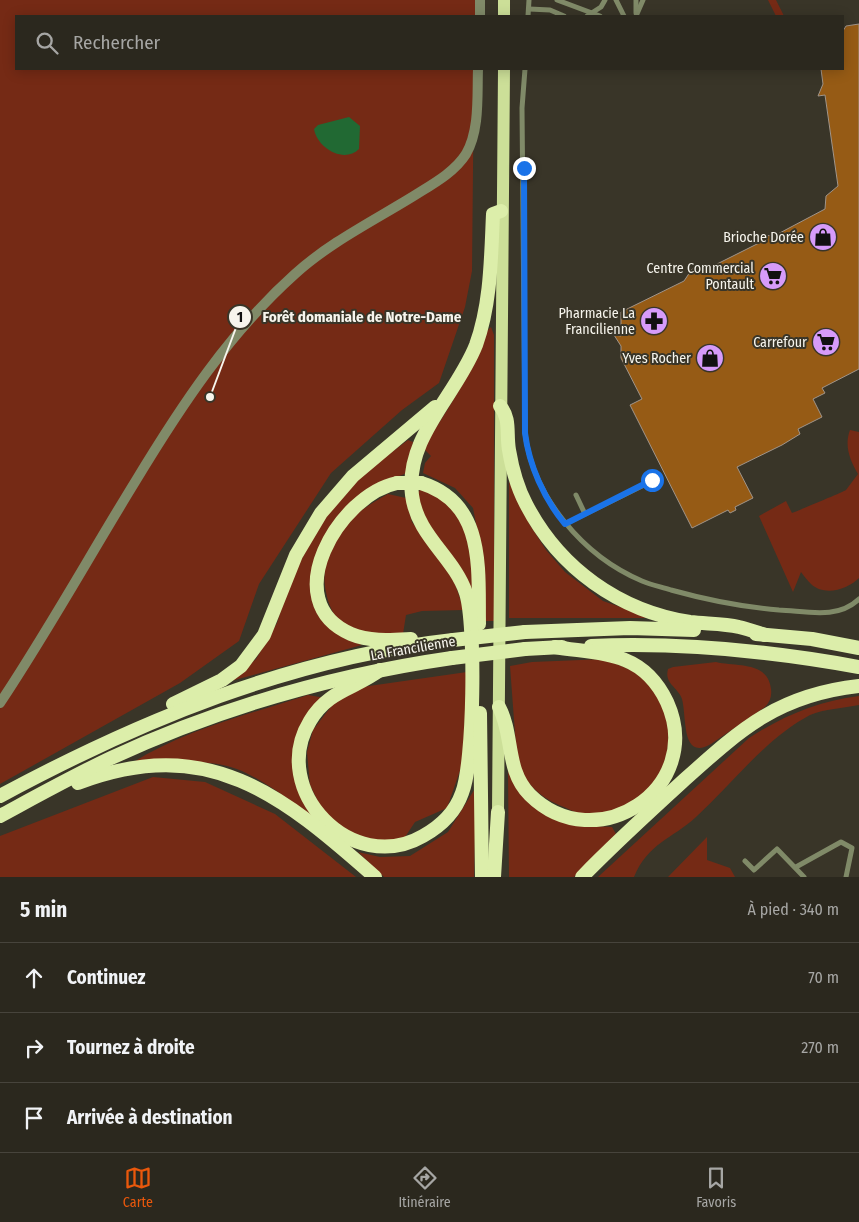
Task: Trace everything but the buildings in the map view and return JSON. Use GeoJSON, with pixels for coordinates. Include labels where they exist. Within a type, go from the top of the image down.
{"type":"FeatureCollection","features":[{"type":"Feature","properties":{"kind":"highway"},"geometry":{"type":"LineString","coordinates":[[380,670],[367,680],[338,692],[326,701],[306,728],[300,756],[301,775],[307,795],[316,813],[342,836],[356,842],[386,846],[412,842],[443,823],[462,795],[469,764],[471,674],[469,604],[462,582],[426,533],[415,509],[411,472],[415,455],[445,398],[463,371],[477,342],[488,289],[494,214],[501,211]]}},
{"type":"Feature","properties":{"kind":"highway"},"geometry":{"type":"LineString","coordinates":[[135,728],[144,716],[203,690],[240,666],[264,635],[296,555],[321,513],[353,476],[445,398]]}},
{"type":"Feature","properties":{"kind":"highway"},"geometry":{"type":"LineString","coordinates":[[500,406],[507,415],[507,437],[511,462],[526,504],[548,539],[584,576],[621,601],[644,610],[691,622],[738,626],[764,635]]}},
{"type":"Feature","properties":{"kind":"highway"},"geometry":{"type":"LineString","coordinates":[[451,640],[361,638],[340,628],[327,615],[317,590],[317,572],[331,536],[344,518],[363,500],[378,490],[397,483],[421,483],[442,491],[459,506],[468,520],[475,547],[479,595],[482,877]]}},
{"type":"Feature","properties":{"kind":"highway","name":"La Francilienne"},"geometry":{"type":"LineString","coordinates":[[0,796],[135,728],[208,700],[272,679],[364,656],[451,640],[525,632],[630,628],[812,639],[859,648]]}},
{"type":"Feature","properties":{"kind":"highway","name":"La Francilienne"},"geometry":{"type":"LineString","coordinates":[[0,816],[111,758],[214,716],[317,684],[380,670],[525,648],[670,645],[767,653],[859,668]]}},
{"type":"Feature","properties":{"kind":"highway"},"geometry":{"type":"LineString","coordinates":[[499,707],[505,718],[515,772],[530,795],[551,810],[572,819],[610,819],[635,808],[653,794],[665,777],[671,761],[674,744],[670,710],[659,689],[642,669],[626,660],[607,654],[554,647]]}},
{"type":"Feature","properties":{"kind":"highway"},"geometry":{"type":"LineString","coordinates":[[582,877],[738,732],[768,713],[803,698],[821,692],[859,686]]}},
{"type":"Feature","properties":{"kind":"highway"},"geometry":{"type":"LineString","coordinates":[[62,783],[75,784],[125,769],[162,764],[222,772],[259,788],[282,802],[376,877]]}},
{"type":"Feature","properties":{"kind":"highway"},"geometry":{"type":"LineString","coordinates":[[494,877],[498,812]]}},
{"type":"Feature","properties":{"kind":"highway"},"geometry":{"type":"LineString","coordinates":[[498,812],[501,877]]}},
{"type":"Feature","properties":{"kind":"main road"},"geometry":{"type":"LineString","coordinates":[[504,0],[504,15]]}},
{"type":"Feature","properties":{"kind":"main road"},"geometry":{"type":"LineString","coordinates":[[498,812],[501,211],[504,70]]}},
{"type":"Feature","properties":{"kind":"street"},"geometry":{"type":"LineString","coordinates":[[480,0],[480,15]]}},
{"type":"Feature","properties":{"kind":"street"},"geometry":{"type":"LineString","coordinates":[[0,703],[175,416],[213,362],[238,332],[295,273],[328,249],[437,182],[466,153],[472,139],[476,112],[478,70]]}},
{"type":"Feature","properties":{"kind":"lane"},"geometry":{"type":"LineString","coordinates":[[528,15],[529,0]]}},
{"type":"Feature","properties":{"kind":"lane"},"geometry":{"type":"LineString","coordinates":[[557,0],[589,14],[599,8],[605,0]]}},
{"type":"Feature","properties":{"kind":"lane"},"geometry":{"type":"LineString","coordinates":[[616,0],[624,15]]}},
{"type":"Feature","properties":{"kind":"lane"},"geometry":{"type":"LineString","coordinates":[[636,15],[644,0]]}},
{"type":"Feature","properties":{"kind":"lane"},"geometry":{"type":"LineString","coordinates":[[635,1],[636,15]]}},
{"type":"Feature","properties":{"kind":"lane"},"geometry":{"type":"LineString","coordinates":[[528,9],[550,10],[562,15]]}},
{"type":"Feature","properties":{"kind":"lane"},"geometry":{"type":"LineString","coordinates":[[541,11],[545,15]]}},
{"type":"Feature","properties":{"kind":"lane"},"geometry":{"type":"LineString","coordinates":[[525,70],[522,108],[525,433],[530,460],[552,507],[565,524],[604,559],[642,582],[708,600],[774,609],[830,613],[843,610],[859,599]]}},
{"type":"Feature","properties":{"kind":"lane"},"geometry":{"type":"LineString","coordinates":[[565,524],[652,480]]}},
{"type":"Feature","properties":{"kind":"lane"},"geometry":{"type":"LineString","coordinates":[[576,495],[585,514]]}},
{"type":"Feature","properties":{"kind":"lane"},"geometry":{"type":"LineString","coordinates":[[796,867],[841,842],[852,848],[846,877]]}},
{"type":"Feature","properties":{"kind":"lane"},"geometry":{"type":"LineString","coordinates":[[745,861],[754,870],[777,849],[804,877]]}},
{"type":"Feature","properties":{"kind":"shaded area"},"geometry":{"type":"Polygon","coordinates":[[[0,0],[475,0],[475,15],[15,15],[15,70],[474,70],[472,271],[465,307],[439,383],[402,410],[331,473],[259,584],[239,641],[180,683],[0,784],[0,0]]]}},
{"type":"Feature","properties":{"kind":"shaded area"},"geometry":{"type":"Polygon","coordinates":[[[768,0],[776,0],[784,15],[776,15],[768,0]]]}},
{"type":"Feature","properties":{"kind":"shaded area"},"geometry":{"type":"Polygon","coordinates":[[[349,117],[360,126],[359,149],[346,155],[332,152],[320,142],[314,129],[318,125],[349,117]]]}},
{"type":"Feature","properties":{"kind":"shaded area"},"geometry":{"type":"Polygon","coordinates":[[[491,327],[494,335],[494,621],[484,621],[485,570],[473,508],[455,488],[423,473],[425,463],[431,456],[423,448],[460,389],[484,336],[491,327]]]}},
{"type":"Feature","properties":{"kind":"shaded area"},"geometry":{"type":"Polygon","coordinates":[[[850,430],[859,432],[859,578],[843,588],[829,591],[817,588],[811,584],[801,572],[793,592],[759,516],[786,501],[792,513],[846,490],[858,474],[849,453],[848,436],[850,430]]]}},
{"type":"Feature","properties":{"kind":"shaded area"},"geometry":{"type":"Polygon","coordinates":[[[408,440],[413,442],[407,473],[389,480],[317,557],[328,622],[344,638],[362,645],[231,681],[256,659],[277,623],[289,583],[321,522],[341,496],[368,470],[408,440]]]}},
{"type":"Feature","properties":{"kind":"shaded area"},"geometry":{"type":"Polygon","coordinates":[[[509,481],[530,525],[546,550],[565,572],[603,601],[652,618],[509,618],[509,481]]]}},
{"type":"Feature","properties":{"kind":"shaded area"},"geometry":{"type":"Polygon","coordinates":[[[421,489],[454,505],[471,536],[477,615],[425,523],[417,493],[421,489]]]}},
{"type":"Feature","properties":{"kind":"shaded area"},"geometry":{"type":"Polygon","coordinates":[[[388,494],[406,498],[412,522],[453,578],[464,610],[422,611],[406,615],[403,634],[365,633],[350,629],[334,615],[327,597],[325,569],[332,546],[345,526],[362,510],[388,494]]]}},
{"type":"Feature","properties":{"kind":"shaded area"},"geometry":{"type":"Polygon","coordinates":[[[605,659],[639,675],[655,692],[665,712],[669,733],[666,755],[659,775],[646,793],[628,806],[606,813],[586,816],[559,805],[538,793],[528,782],[520,768],[517,760],[510,666],[532,662],[605,659]]]}},
{"type":"Feature","properties":{"kind":"shaded area"},"geometry":{"type":"Polygon","coordinates":[[[716,662],[758,669],[769,680],[771,696],[765,707],[711,744],[701,748],[695,747],[687,735],[682,699],[668,678],[668,669],[716,662]]]}},
{"type":"Feature","properties":{"kind":"shaded area"},"geometry":{"type":"Polygon","coordinates":[[[467,672],[463,762],[447,808],[415,822],[405,837],[378,843],[343,829],[325,816],[310,785],[307,752],[313,730],[333,704],[362,687],[467,672]]]}},
{"type":"Feature","properties":{"kind":"shaded area"},"geometry":{"type":"Polygon","coordinates":[[[308,695],[325,698],[298,735],[318,823],[272,788],[242,771],[230,767],[202,762],[132,763],[152,751],[195,732],[308,695]]]}},
{"type":"Feature","properties":{"kind":"shaded area"},"geometry":{"type":"Polygon","coordinates":[[[859,696],[859,705],[810,715],[778,736],[696,817],[653,849],[646,856],[634,877],[598,877],[749,738],[788,716],[801,711],[844,698],[859,696]]]}},
{"type":"Feature","properties":{"kind":"shaded area"},"geometry":{"type":"Polygon","coordinates":[[[508,771],[553,818],[572,825],[612,827],[616,834],[574,877],[509,877],[508,771]]]}},
{"type":"Feature","properties":{"kind":"shaded area"},"geometry":{"type":"Polygon","coordinates":[[[153,777],[205,782],[275,814],[356,877],[0,877],[0,836],[153,777]]]}},
{"type":"Feature","properties":{"kind":"shaded area"},"geometry":{"type":"Polygon","coordinates":[[[476,787],[474,877],[384,877],[358,852],[380,857],[410,856],[448,832],[476,787]]]}},
{"type":"Feature","properties":{"kind":"shaded area"},"geometry":{"type":"Polygon","coordinates":[[[707,837],[707,860],[730,868],[735,877],[668,877],[707,837]]]}},
{"type":"Feature","properties":{"kind":"place","name":"Brioche Dorée"},"geometry":{"type":"Point","coordinates":[823,237]}},
{"type":"Feature","properties":{"kind":"place","name":"Centre Commercial Pontault"},"geometry":{"type":"Point","coordinates":[773,276]}},
{"type":"Feature","properties":{"kind":"place","name":"Pharmacie La Francilienne"},"geometry":{"type":"Point","coordinates":[654,321]}},
{"type":"Feature","properties":{"kind":"place","name":"Carrefour"},"geometry":{"type":"Point","coordinates":[826,342]}},
{"type":"Feature","properties":{"kind":"place","name":"Yves Rocher"},"geometry":{"type":"Point","coordinates":[710,358]}},
{"type":"Feature","properties":{"kind":"place","name":"Forêt domaniale de Notre-Dame"},"geometry":{"type":"Point","coordinates":[210,397]}},
{"type":"Feature","properties":{"kind":"route"},"geometry":{"type":"LineString","coordinates":[[524,168],[525,433],[530,460],[552,507],[565,524],[652,480]]}}]}
